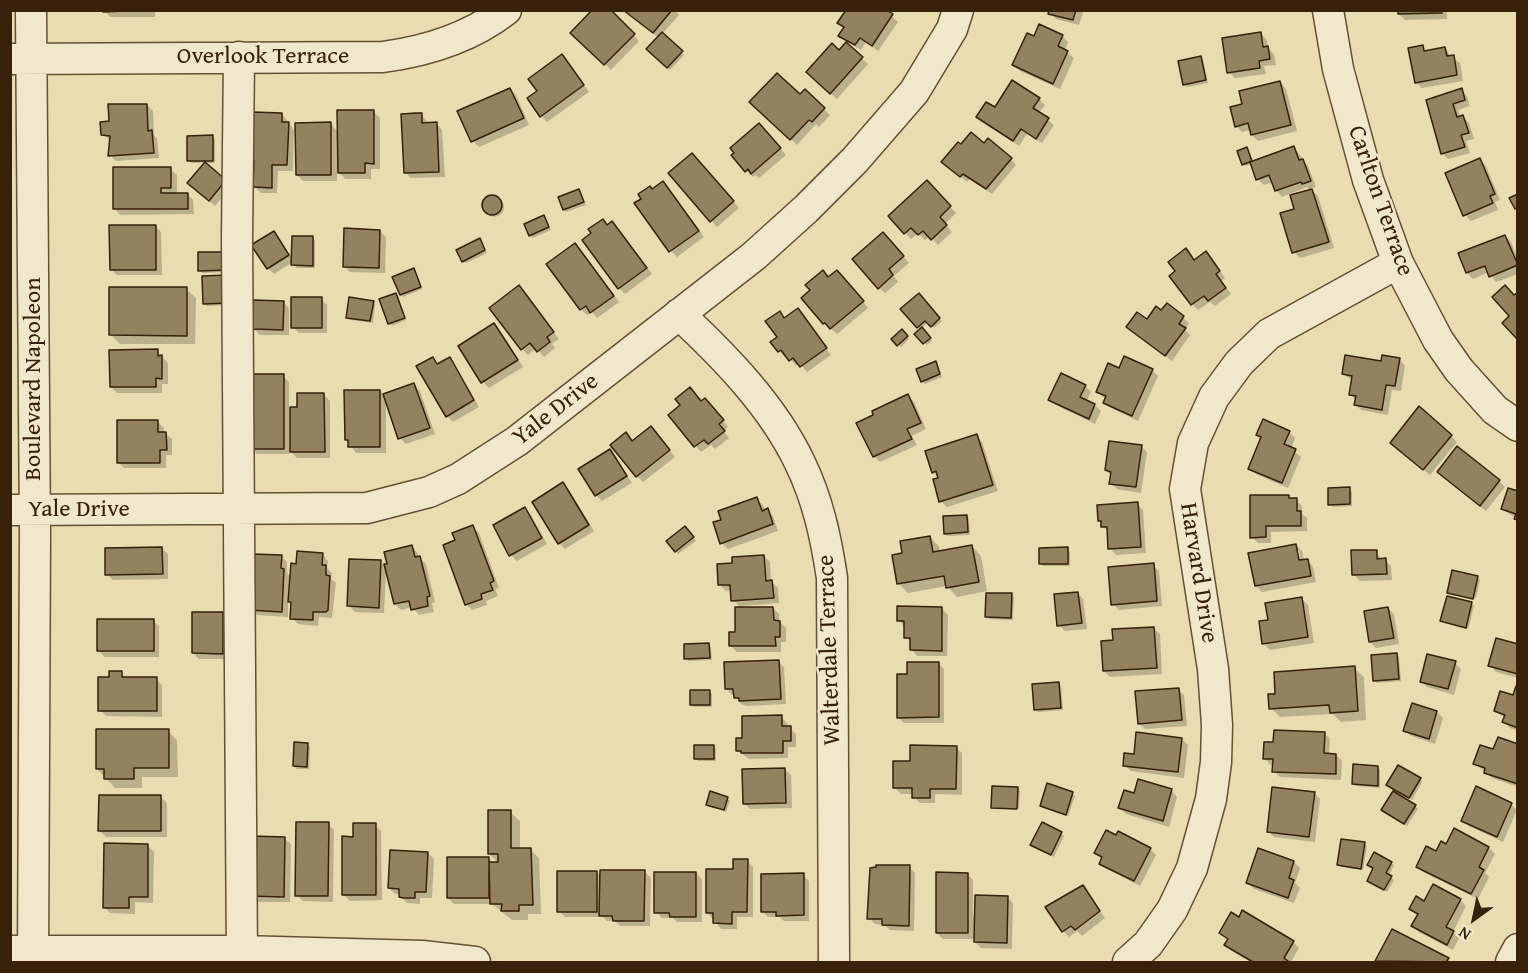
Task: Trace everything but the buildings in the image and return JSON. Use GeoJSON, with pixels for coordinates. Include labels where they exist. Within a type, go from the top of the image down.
{"type":"FeatureCollection","features":[{"type":"Feature","properties":{"kind":"street","name":"Boulevard Napoleon"},"geometry":{"type":"LineString","coordinates":[[26,955],[21,59],[31,10]]}},
{"type":"Feature","properties":{"kind":"street","name":"Overlook Terrace"},"geometry":{"type":"LineString","coordinates":[[21,59],[383,57],[437,47],[466,35],[506,10]]}},
{"type":"Feature","properties":{"kind":"street","name":"Yale Drive"},"geometry":{"type":"LineString","coordinates":[[23,510],[367,508],[429,492],[458,478],[517,441],[754,256],[806,209],[855,160],[914,92],[946,39],[958,10]]}},
{"type":"Feature","properties":{"kind":"street","name":"Carlton Terrace"},"geometry":{"type":"LineString","coordinates":[[1328,10],[1338,69],[1368,180],[1398,263],[1438,340],[1459,370],[1495,410],[1518,426]]}},
{"type":"Feature","properties":{"kind":"street"},"geometry":{"type":"LineString","coordinates":[[239,57],[237,238],[242,957]]}},
{"type":"Feature","properties":{"kind":"street","name":"Harvard Drive"},"geometry":{"type":"LineString","coordinates":[[1128,963],[1148,944],[1172,910],[1192,868],[1211,799],[1216,762],[1217,725],[1213,669],[1185,489],[1193,443],[1214,397],[1239,363],[1269,334],[1398,263]]}},
{"type":"Feature","properties":{"kind":"street","name":"Walterdale Terrace"},"geometry":{"type":"LineString","coordinates":[[679,314],[727,362],[782,431],[814,496],[825,532],[832,578],[834,963]]}},
{"type":"Feature","properties":{"kind":"street"},"geometry":{"type":"LineString","coordinates":[[1511,963],[1518,949]]}},
{"type":"Feature","properties":{"kind":"street"},"geometry":{"type":"LineString","coordinates":[[26,955],[422,956],[475,963]]}}]}
